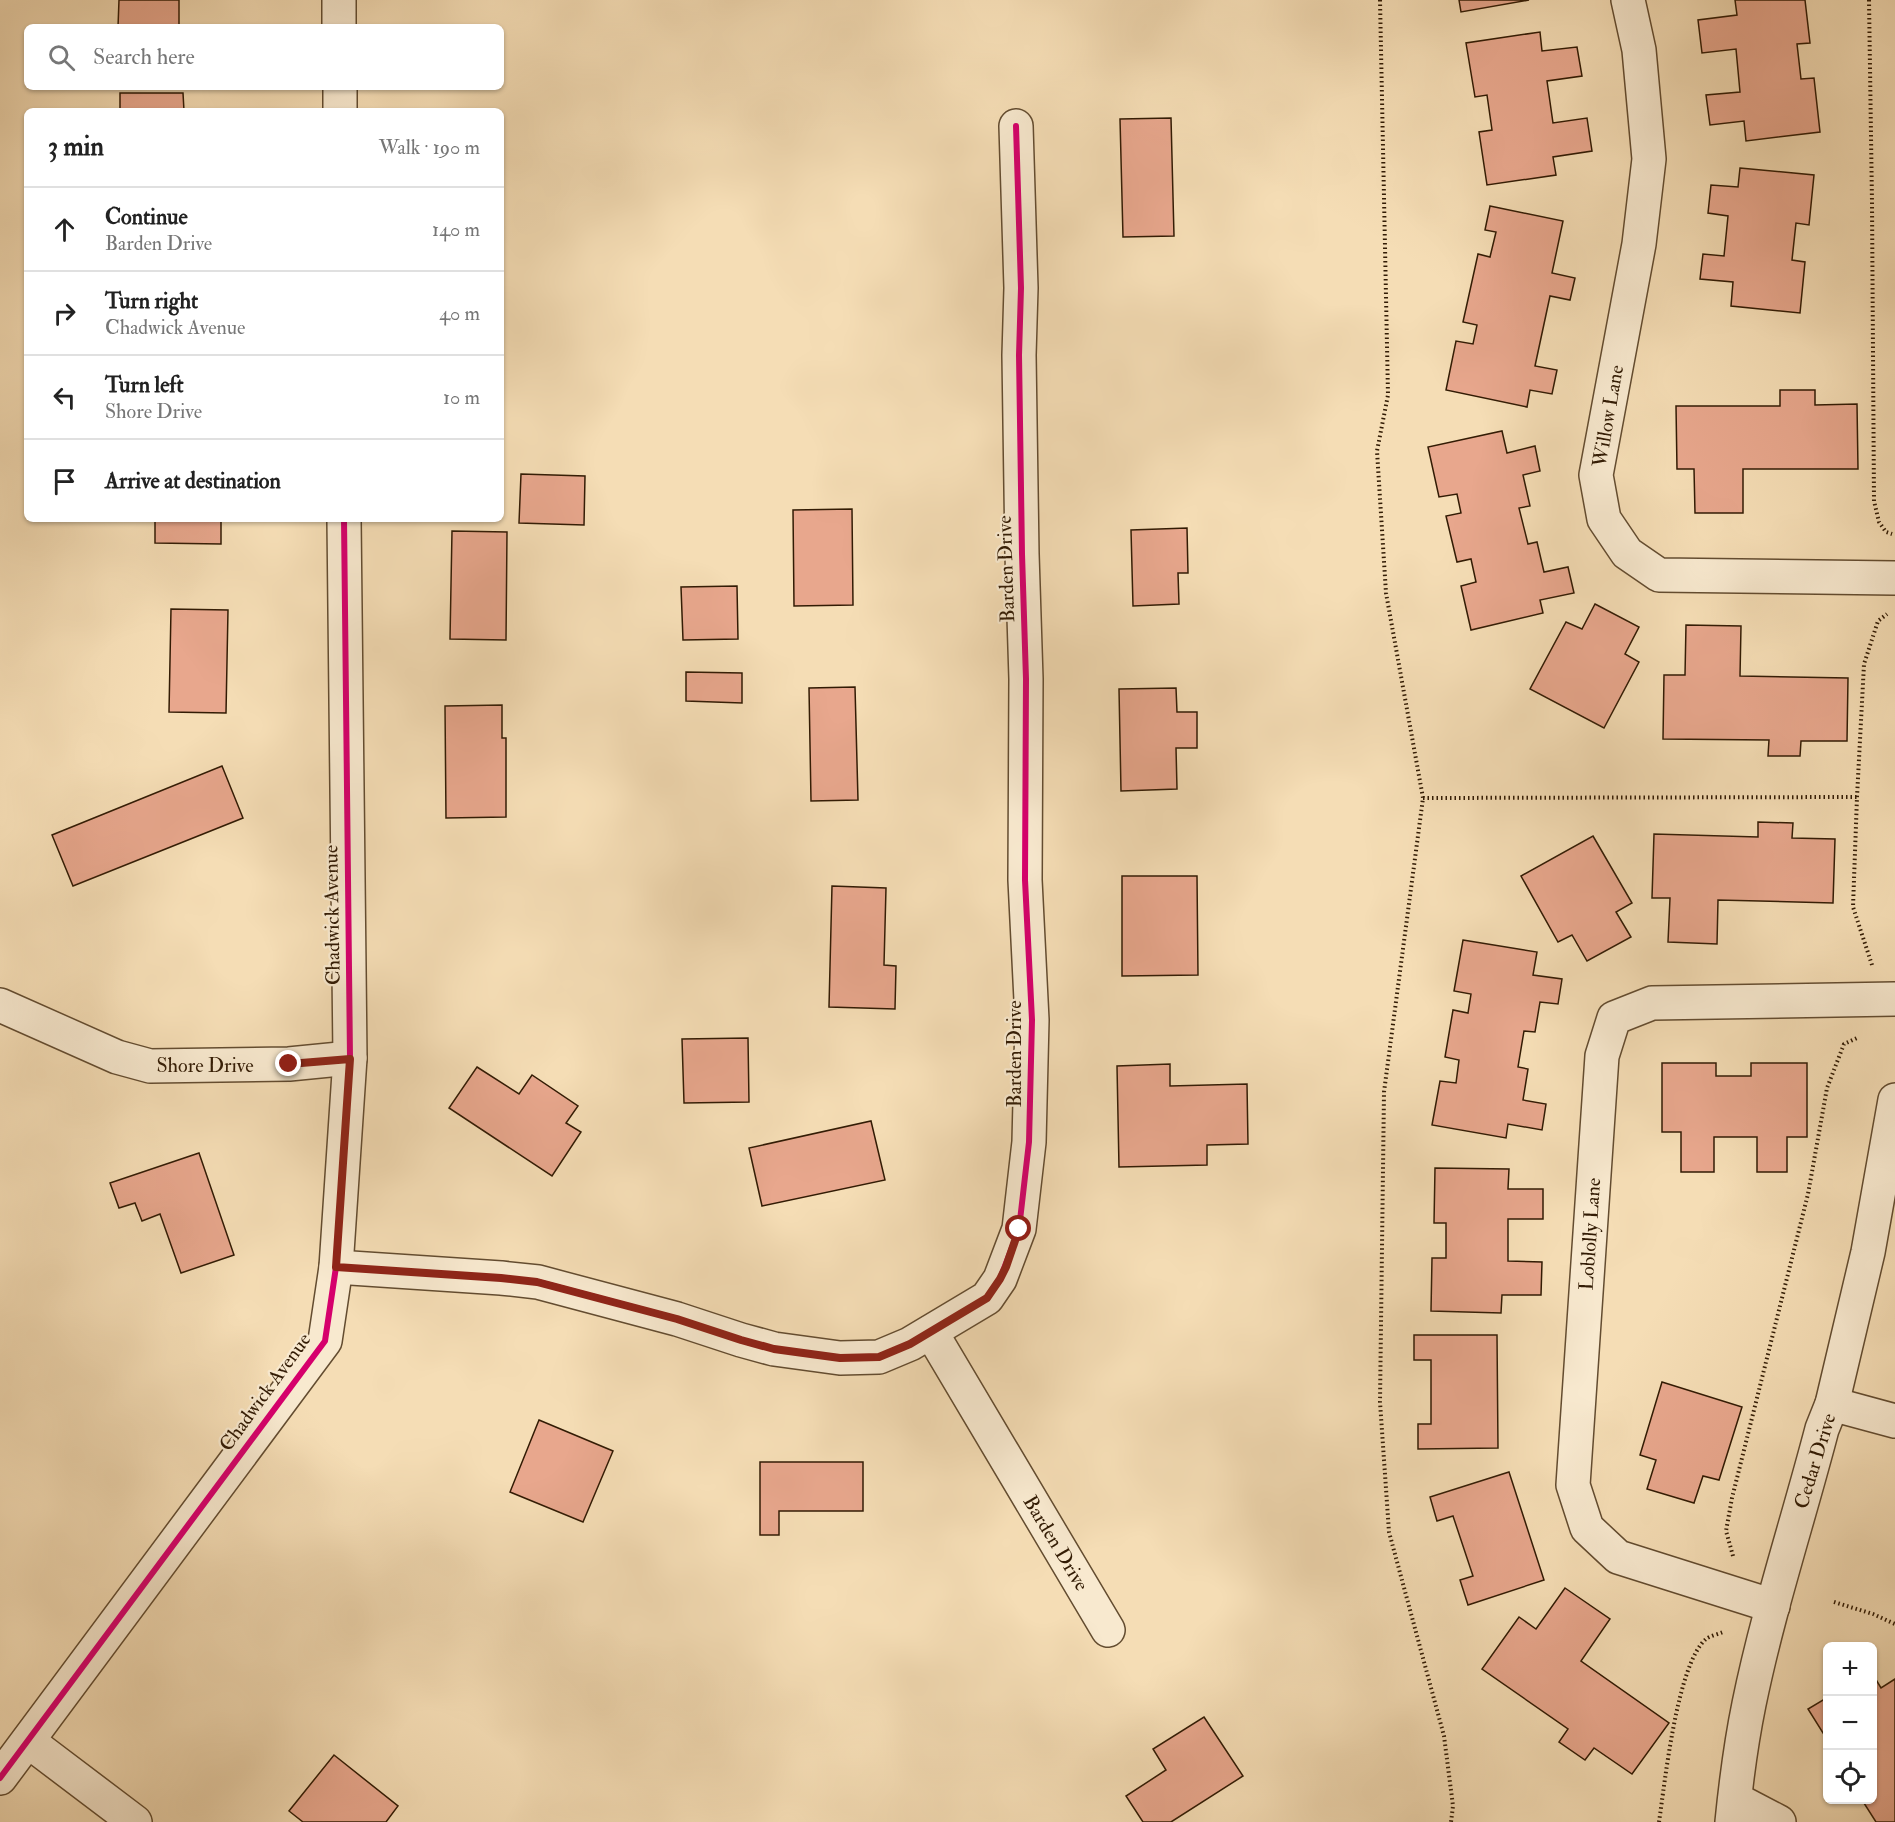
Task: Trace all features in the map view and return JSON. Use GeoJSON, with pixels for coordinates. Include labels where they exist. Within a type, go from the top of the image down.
{"type":"FeatureCollection","features":[{"type":"Feature","properties":{"kind":"street"},"geometry":{"type":"LineString","coordinates":[[339,0],[339,24]]}},
{"type":"Feature","properties":{"kind":"street","name":"Willow Lane"},"geometry":{"type":"LineString","coordinates":[[1628,0],[1639,50],[1649,159],[1639,244],[1596,475],[1604,519],[1627,553],[1659,575],[1895,578]]}},
{"type":"Feature","properties":{"kind":"street"},"geometry":{"type":"LineString","coordinates":[[340,90],[340,108]]}},
{"type":"Feature","properties":{"kind":"street","name":"Barden Drive"},"geometry":{"type":"LineString","coordinates":[[336,1267],[537,1282],[677,1319],[774,1349],[840,1358],[879,1357],[910,1344],[987,1298],[1000,1279],[1019,1229],[1029,1142],[1032,1020],[1025,880],[1026,679],[1019,355],[1021,288],[1016,126]]}},
{"type":"Feature","properties":{"kind":"street","name":"Chadwick Avenue"},"geometry":{"type":"LineString","coordinates":[[0,1778],[325,1341],[336,1267],[350,1059],[344,522]]}},
{"type":"Feature","properties":{"kind":"street","name":"Loblolly Lane"},"geometry":{"type":"LineString","coordinates":[[1773,1606],[1618,1557],[1587,1528],[1573,1485],[1602,1056],[1614,1018],[1652,1003],[1895,999]]}},
{"type":"Feature","properties":{"kind":"street","name":"Shore Drive"},"geometry":{"type":"LineString","coordinates":[[0,1005],[117,1057],[150,1066],[289,1064],[350,1059]]}},
{"type":"Feature","properties":{"kind":"street","name":"Cedar Drive"},"geometry":{"type":"LineString","coordinates":[[1733,1811],[1737,1768],[1748,1706],[1822,1429],[1832,1404],[1868,1252],[1895,1100]]}},
{"type":"Feature","properties":{"kind":"street","name":"Barden Drive"},"geometry":{"type":"LineString","coordinates":[[931,1332],[1108,1630]]}},
{"type":"Feature","properties":{"kind":"street"},"geometry":{"type":"LineString","coordinates":[[1832,1404],[1895,1421]]}},
{"type":"Feature","properties":{"kind":"street"},"geometry":{"type":"LineString","coordinates":[[28,1741],[135,1822]]}},
{"type":"Feature","properties":{"kind":"street"},"geometry":{"type":"LineString","coordinates":[[1733,1811],[1779,1822]]}},
{"type":"Feature","properties":{"kind":"path"},"geometry":{"type":"LineString","coordinates":[[1380,0],[1388,395],[1377,451],[1386,593],[1423,798],[1384,1092],[1380,1402],[1389,1532],[1444,1736],[1453,1806],[1451,1822]]}},
{"type":"Feature","properties":{"kind":"path"},"geometry":{"type":"LineString","coordinates":[[1869,0],[1874,501],[1879,522],[1886,532],[1892,534]]}},
{"type":"Feature","properties":{"kind":"path"},"geometry":{"type":"LineString","coordinates":[[1874,972],[1853,907],[1857,797],[1864,664],[1878,621],[1888,613]]}},
{"type":"Feature","properties":{"kind":"path"},"geometry":{"type":"LineString","coordinates":[[1423,798],[1857,797]]}},
{"type":"Feature","properties":{"kind":"path"},"geometry":{"type":"LineString","coordinates":[[1734,1561],[1726,1531],[1732,1498],[1808,1194],[1827,1088],[1844,1044],[1857,1038]]}},
{"type":"Feature","properties":{"kind":"path"},"geometry":{"type":"LineString","coordinates":[[1834,1602],[1873,1614],[1895,1624]]}},
{"type":"Feature","properties":{"kind":"path"},"geometry":{"type":"LineString","coordinates":[[1659,1822],[1668,1759],[1684,1680],[1692,1658],[1706,1638],[1723,1632]]}},
{"type":"Feature","properties":{"kind":"building"},"geometry":{"type":"Polygon","coordinates":[[[119,0],[179,0],[179,24],[118,24],[119,0]]]}},
{"type":"Feature","properties":{"kind":"building"},"geometry":{"type":"Polygon","coordinates":[[[1459,0],[1529,0],[1461,12],[1459,0]]]}},
{"type":"Feature","properties":{"kind":"building"},"geometry":{"type":"Polygon","coordinates":[[[1735,0],[1805,0],[1810,43],[1797,44],[1801,79],[1814,78],[1820,132],[1746,141],[1744,121],[1710,125],[1706,95],[1740,92],[1736,49],[1702,53],[1698,20],[1737,15],[1735,0]]]}},
{"type":"Feature","properties":{"kind":"building"},"geometry":{"type":"Polygon","coordinates":[[[1540,32],[1542,51],[1577,47],[1582,76],[1547,81],[1553,123],[1587,118],[1592,151],[1553,157],[1556,175],[1487,185],[1479,132],[1492,130],[1487,95],[1475,97],[1466,43],[1540,32]]]}},
{"type":"Feature","properties":{"kind":"building"},"geometry":{"type":"Polygon","coordinates":[[[120,93],[183,93],[184,108],[120,108],[120,93]]]}},
{"type":"Feature","properties":{"kind":"building"},"geometry":{"type":"Polygon","coordinates":[[[1171,118],[1174,236],[1123,237],[1120,119],[1171,118]]]}},
{"type":"Feature","properties":{"kind":"building"},"geometry":{"type":"Polygon","coordinates":[[[1740,168],[1814,175],[1809,225],[1796,223],[1792,260],[1805,262],[1800,313],[1731,306],[1733,282],[1700,279],[1703,254],[1724,256],[1728,216],[1708,213],[1711,185],[1738,187],[1740,168]]]}},
{"type":"Feature","properties":{"kind":"building"},"geometry":{"type":"Polygon","coordinates":[[[1490,206],[1563,221],[1552,273],[1575,278],[1570,300],[1550,296],[1535,366],[1557,370],[1552,394],[1530,390],[1527,407],[1446,390],[1456,341],[1473,344],[1477,325],[1463,322],[1478,254],[1490,257],[1496,232],[1485,230],[1490,206]]]}},
{"type":"Feature","properties":{"kind":"building"},"geometry":{"type":"Polygon","coordinates":[[[1780,390],[1815,390],[1815,405],[1857,404],[1858,469],[1743,469],[1743,513],[1695,513],[1694,469],[1677,469],[1676,406],[1780,406],[1780,390]]]}},
{"type":"Feature","properties":{"kind":"building"},"geometry":{"type":"Polygon","coordinates":[[[1502,431],[1507,453],[1535,446],[1540,471],[1523,475],[1530,506],[1519,508],[1528,544],[1537,542],[1544,572],[1568,567],[1574,593],[1540,600],[1543,613],[1471,630],[1461,586],[1476,582],[1471,559],[1457,562],[1446,516],[1461,513],[1457,494],[1439,497],[1428,447],[1502,431]]]}},
{"type":"Feature","properties":{"kind":"building"},"geometry":{"type":"Polygon","coordinates":[[[521,474],[585,476],[584,525],[519,523],[521,474]]]}},
{"type":"Feature","properties":{"kind":"building"},"geometry":{"type":"Polygon","coordinates":[[[852,509],[853,605],[794,606],[793,510],[852,509]]]}},
{"type":"Feature","properties":{"kind":"building"},"geometry":{"type":"Polygon","coordinates":[[[155,522],[221,522],[221,544],[155,543],[155,522]]]}},
{"type":"Feature","properties":{"kind":"building"},"geometry":{"type":"Polygon","coordinates":[[[1187,528],[1188,573],[1178,573],[1179,604],[1133,606],[1131,530],[1187,528]]]}},
{"type":"Feature","properties":{"kind":"building"},"geometry":{"type":"Polygon","coordinates":[[[452,531],[507,532],[506,640],[450,639],[452,531]]]}},
{"type":"Feature","properties":{"kind":"building"},"geometry":{"type":"Polygon","coordinates":[[[737,586],[738,639],[683,640],[681,587],[737,586]]]}},
{"type":"Feature","properties":{"kind":"building"},"geometry":{"type":"Polygon","coordinates":[[[1595,604],[1639,627],[1625,654],[1639,662],[1604,728],[1530,689],[1566,622],[1582,629],[1595,604]]]}},
{"type":"Feature","properties":{"kind":"building"},"geometry":{"type":"Polygon","coordinates":[[[171,609],[228,610],[226,713],[169,712],[171,609]]]}},
{"type":"Feature","properties":{"kind":"building"},"geometry":{"type":"Polygon","coordinates":[[[1686,625],[1741,626],[1740,676],[1848,678],[1847,741],[1801,741],[1800,756],[1768,756],[1769,740],[1663,739],[1664,675],[1685,675],[1686,625]]]}},
{"type":"Feature","properties":{"kind":"building"},"geometry":{"type":"Polygon","coordinates":[[[686,672],[742,673],[742,703],[686,701],[686,672]]]}},
{"type":"Feature","properties":{"kind":"building"},"geometry":{"type":"Polygon","coordinates":[[[855,687],[858,800],[811,801],[809,688],[855,687]]]}},
{"type":"Feature","properties":{"kind":"building"},"geometry":{"type":"Polygon","coordinates":[[[1176,688],[1177,712],[1197,712],[1197,748],[1176,748],[1177,789],[1121,791],[1119,689],[1176,688]]]}},
{"type":"Feature","properties":{"kind":"building"},"geometry":{"type":"Polygon","coordinates":[[[502,705],[502,738],[506,738],[506,817],[446,818],[445,706],[502,705]]]}},
{"type":"Feature","properties":{"kind":"building"},"geometry":{"type":"Polygon","coordinates":[[[222,766],[243,818],[73,886],[52,835],[222,766]]]}},
{"type":"Feature","properties":{"kind":"building"},"geometry":{"type":"Polygon","coordinates":[[[1758,822],[1793,823],[1792,838],[1835,839],[1833,903],[1718,900],[1717,944],[1668,942],[1670,898],[1652,898],[1654,834],[1758,837],[1758,822]]]}},
{"type":"Feature","properties":{"kind":"building"},"geometry":{"type":"Polygon","coordinates":[[[1593,836],[1632,903],[1616,912],[1631,937],[1587,961],[1572,935],[1558,942],[1521,876],[1593,836]]]}},
{"type":"Feature","properties":{"kind":"building"},"geometry":{"type":"Polygon","coordinates":[[[1122,876],[1197,876],[1198,975],[1122,976],[1122,876]]]}},
{"type":"Feature","properties":{"kind":"building"},"geometry":{"type":"Polygon","coordinates":[[[832,886],[886,888],[884,965],[896,966],[895,1009],[829,1007],[832,886]]]}},
{"type":"Feature","properties":{"kind":"building"},"geometry":{"type":"Polygon","coordinates":[[[1463,940],[1537,952],[1533,975],[1562,979],[1558,1004],[1540,1002],[1535,1032],[1524,1031],[1518,1067],[1528,1069],[1523,1100],[1546,1104],[1542,1130],[1508,1124],[1506,1138],[1432,1125],[1440,1081],[1456,1083],[1459,1060],[1445,1057],[1453,1010],[1468,1013],[1471,994],[1454,991],[1463,940]]]}},
{"type":"Feature","properties":{"kind":"building"},"geometry":{"type":"Polygon","coordinates":[[[748,1038],[749,1102],[684,1103],[682,1039],[748,1038]]]}},
{"type":"Feature","properties":{"kind":"building"},"geometry":{"type":"Polygon","coordinates":[[[1662,1063],[1716,1063],[1716,1076],[1751,1076],[1751,1063],[1807,1063],[1807,1137],[1787,1137],[1787,1172],[1757,1172],[1757,1137],[1714,1137],[1714,1172],[1681,1172],[1681,1132],[1662,1132],[1662,1063]]]}},
{"type":"Feature","properties":{"kind":"building"},"geometry":{"type":"Polygon","coordinates":[[[1170,1064],[1170,1086],[1247,1084],[1248,1144],[1207,1145],[1207,1165],[1119,1167],[1117,1066],[1170,1064]]]}},
{"type":"Feature","properties":{"kind":"building"},"geometry":{"type":"Polygon","coordinates":[[[477,1067],[519,1094],[532,1075],[578,1106],[566,1123],[581,1132],[552,1176],[449,1108],[477,1067]]]}},
{"type":"Feature","properties":{"kind":"building"},"geometry":{"type":"Polygon","coordinates":[[[871,1121],[885,1180],[762,1206],[749,1148],[871,1121]]]}},
{"type":"Feature","properties":{"kind":"building"},"geometry":{"type":"Polygon","coordinates":[[[199,1153],[234,1255],[181,1273],[160,1214],[142,1221],[135,1203],[119,1208],[110,1183],[199,1153]]]}},
{"type":"Feature","properties":{"kind":"building"},"geometry":{"type":"Polygon","coordinates":[[[1435,1168],[1509,1169],[1508,1189],[1543,1189],[1543,1219],[1508,1219],[1508,1261],[1542,1262],[1541,1295],[1502,1295],[1501,1313],[1431,1311],[1432,1258],[1446,1258],[1446,1223],[1434,1223],[1435,1168]]]}},
{"type":"Feature","properties":{"kind":"building"},"geometry":{"type":"Polygon","coordinates":[[[1414,1335],[1497,1335],[1498,1448],[1418,1449],[1418,1424],[1431,1424],[1431,1360],[1414,1360],[1414,1335]]]}},
{"type":"Feature","properties":{"kind":"building"},"geometry":{"type":"Polygon","coordinates":[[[1662,1382],[1742,1407],[1719,1480],[1703,1476],[1694,1503],[1647,1489],[1656,1460],[1640,1455],[1662,1382]]]}},
{"type":"Feature","properties":{"kind":"building"},"geometry":{"type":"Polygon","coordinates":[[[539,1420],[613,1451],[583,1522],[510,1492],[539,1420]]]}},
{"type":"Feature","properties":{"kind":"building"},"geometry":{"type":"Polygon","coordinates":[[[760,1462],[863,1462],[863,1511],[779,1511],[779,1535],[760,1535],[760,1462]]]}},
{"type":"Feature","properties":{"kind":"building"},"geometry":{"type":"Polygon","coordinates":[[[1509,1472],[1544,1580],[1468,1605],[1460,1580],[1473,1576],[1453,1516],[1437,1521],[1430,1497],[1509,1472]]]}},
{"type":"Feature","properties":{"kind":"building"},"geometry":{"type":"Polygon","coordinates":[[[1565,1588],[1610,1619],[1581,1661],[1669,1723],[1632,1774],[1594,1748],[1585,1760],[1559,1742],[1568,1729],[1482,1669],[1519,1617],[1536,1629],[1565,1588]]]}},
{"type":"Feature","properties":{"kind":"building"},"geometry":{"type":"Polygon","coordinates":[[[1895,1679],[1895,1822],[1876,1822],[1865,1804],[1877,1804],[1877,1681],[1881,1688],[1895,1679]]]}},
{"type":"Feature","properties":{"kind":"building"},"geometry":{"type":"Polygon","coordinates":[[[1823,1700],[1823,1733],[1808,1709],[1823,1700]]]}},
{"type":"Feature","properties":{"kind":"building"},"geometry":{"type":"Polygon","coordinates":[[[1204,1717],[1243,1776],[1171,1822],[1143,1822],[1126,1796],[1166,1770],[1153,1749],[1204,1717]]]}},
{"type":"Feature","properties":{"kind":"building"},"geometry":{"type":"Polygon","coordinates":[[[334,1755],[398,1806],[386,1822],[303,1822],[289,1811],[334,1755]]]}},
{"type":"Feature","properties":{"kind":"cycle path"},"geometry":{"type":"LineString","coordinates":[[336,1267],[538,1282],[677,1319],[774,1349],[840,1358],[879,1357],[910,1344],[987,1298],[1000,1279],[1019,1229],[1029,1142],[1032,1020],[1025,880],[1026,679],[1019,355],[1021,288],[1016,126]]}},
{"type":"Feature","properties":{"kind":"cycle path"},"geometry":{"type":"LineString","coordinates":[[0,1778],[325,1341],[336,1267],[350,1058],[344,522]]}},
{"type":"Feature","properties":{"kind":"route"},"geometry":{"type":"LineString","coordinates":[[289,1064],[350,1059],[336,1267],[537,1282],[677,1319],[774,1349],[840,1358],[879,1357],[910,1344],[987,1298],[1006,1267],[1019,1229]]}}]}
